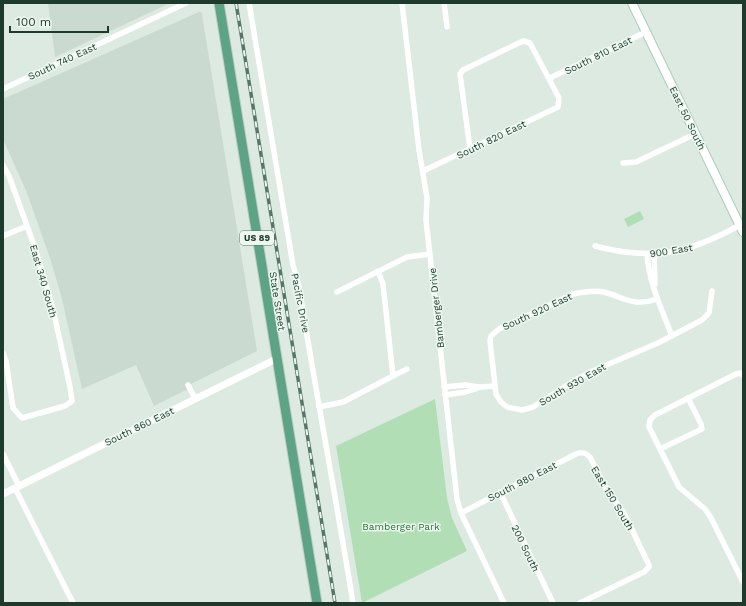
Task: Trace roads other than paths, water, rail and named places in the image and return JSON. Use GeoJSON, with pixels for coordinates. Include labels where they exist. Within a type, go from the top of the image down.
{"type":"FeatureCollection","features":[{"type":"Feature","properties":{"kind":"main road","name":"State Street"},"geometry":{"type":"LineString","coordinates":[[219,3],[317,603]]}},
{"type":"Feature","properties":{"kind":"main road","name":"East 50 South"},"geometry":{"type":"LineString","coordinates":[[632,3],[742,227]]}},
{"type":"Feature","properties":{"kind":"street","name":"South 740 East"},"geometry":{"type":"LineString","coordinates":[[3,89],[186,3]]}},
{"type":"Feature","properties":{"kind":"street","name":"Pacific Drive"},"geometry":{"type":"LineString","coordinates":[[249,3],[293,265],[299,288],[319,407],[331,466],[353,603]]}},
{"type":"Feature","properties":{"kind":"street","name":"Bamberger Drive"},"geometry":{"type":"LineString","coordinates":[[402,3],[419,150],[427,198],[426,220],[456,488],[461,513],[504,603]]}},
{"type":"Feature","properties":{"kind":"street"},"geometry":{"type":"LineString","coordinates":[[444,3],[447,27]]}},
{"type":"Feature","properties":{"kind":"street","name":"South 810 East"},"geometry":{"type":"LineString","coordinates":[[550,78],[646,32]]}},
{"type":"Feature","properties":{"kind":"street"},"geometry":{"type":"LineString","coordinates":[[470,149],[460,74],[462,71],[523,41],[530,43],[550,78]]}},
{"type":"Feature","properties":{"kind":"street","name":"South 820 East"},"geometry":{"type":"LineString","coordinates":[[423,171],[558,107],[559,98],[550,78]]}},
{"type":"Feature","properties":{"kind":"street"},"geometry":{"type":"LineString","coordinates":[[623,163],[636,162],[695,134]]}},
{"type":"Feature","properties":{"kind":"street","name":"East 340 South"},"geometry":{"type":"LineString","coordinates":[[3,165],[9,176],[35,248],[53,309],[72,401],[65,406],[22,418],[13,408],[6,379]]}},
{"type":"Feature","properties":{"kind":"street"},"geometry":{"type":"LineString","coordinates":[[3,236],[27,226]]}},
{"type":"Feature","properties":{"kind":"street","name":"900 East"},"geometry":{"type":"LineString","coordinates":[[595,246],[624,253],[654,254],[677,251],[697,246],[742,227]]}},
{"type":"Feature","properties":{"kind":"street"},"geometry":{"type":"LineString","coordinates":[[337,292],[407,257],[430,254]]}},
{"type":"Feature","properties":{"kind":"street"},"geometry":{"type":"LineString","coordinates":[[647,254],[648,269],[655,292],[672,336],[706,317],[712,291]]}},
{"type":"Feature","properties":{"kind":"street"},"geometry":{"type":"LineString","coordinates":[[654,254],[655,292]]}},
{"type":"Feature","properties":{"kind":"street"},"geometry":{"type":"LineString","coordinates":[[378,271],[383,284],[393,376]]}},
{"type":"Feature","properties":{"kind":"street","name":"South 920 East"},"geometry":{"type":"LineString","coordinates":[[494,386],[490,342],[492,336],[499,329],[573,294],[581,292],[604,292],[625,301],[640,303],[658,299]]}},
{"type":"Feature","properties":{"kind":"street","name":"South 930 East"},"geometry":{"type":"LineString","coordinates":[[494,386],[496,394],[501,402],[507,407],[516,410],[527,409],[533,407],[569,384],[597,369],[672,336]]}},
{"type":"Feature","properties":{"kind":"street"},"geometry":{"type":"LineString","coordinates":[[3,353],[6,379]]}},
{"type":"Feature","properties":{"kind":"street","name":"South 860 East"},"geometry":{"type":"LineString","coordinates":[[3,494],[276,359]]}},
{"type":"Feature","properties":{"kind":"street"},"geometry":{"type":"LineString","coordinates":[[319,407],[343,402],[407,369]]}},
{"type":"Feature","properties":{"kind":"street"},"geometry":{"type":"LineString","coordinates":[[742,374],[656,414],[650,420],[649,427],[679,487],[705,509],[711,518],[743,582]]}},
{"type":"Feature","properties":{"kind":"street"},"geometry":{"type":"LineString","coordinates":[[188,385],[195,398]]}},
{"type":"Feature","properties":{"kind":"street"},"geometry":{"type":"LineString","coordinates":[[444,387],[466,385],[481,387],[494,386]]}},
{"type":"Feature","properties":{"kind":"street"},"geometry":{"type":"LineString","coordinates":[[445,395],[466,392],[481,387]]}},
{"type":"Feature","properties":{"kind":"street"},"geometry":{"type":"LineString","coordinates":[[660,450],[702,428],[688,398]]}},
{"type":"Feature","properties":{"kind":"street","name":"South 980 East"},"geometry":{"type":"LineString","coordinates":[[461,513],[576,454],[584,452]]}},
{"type":"Feature","properties":{"kind":"street","name":"East 150 South"},"geometry":{"type":"LineString","coordinates":[[580,603],[644,572],[649,567],[624,513],[608,492],[590,457],[584,452]]}},
{"type":"Feature","properties":{"kind":"street"},"geometry":{"type":"LineString","coordinates":[[3,454],[17,487],[73,603]]}},
{"type":"Feature","properties":{"kind":"street","name":"200 South"},"geometry":{"type":"LineString","coordinates":[[500,492],[553,603]]}},
{"type":"Feature","properties":{"kind":"railway"},"geometry":{"type":"LineString","coordinates":[[236,3],[335,603]]}},
{"type":"Feature","properties":{"kind":"park label","name":"Bamberger Park"},"geometry":{"type":"Point","coordinates":[401,526]}}]}
